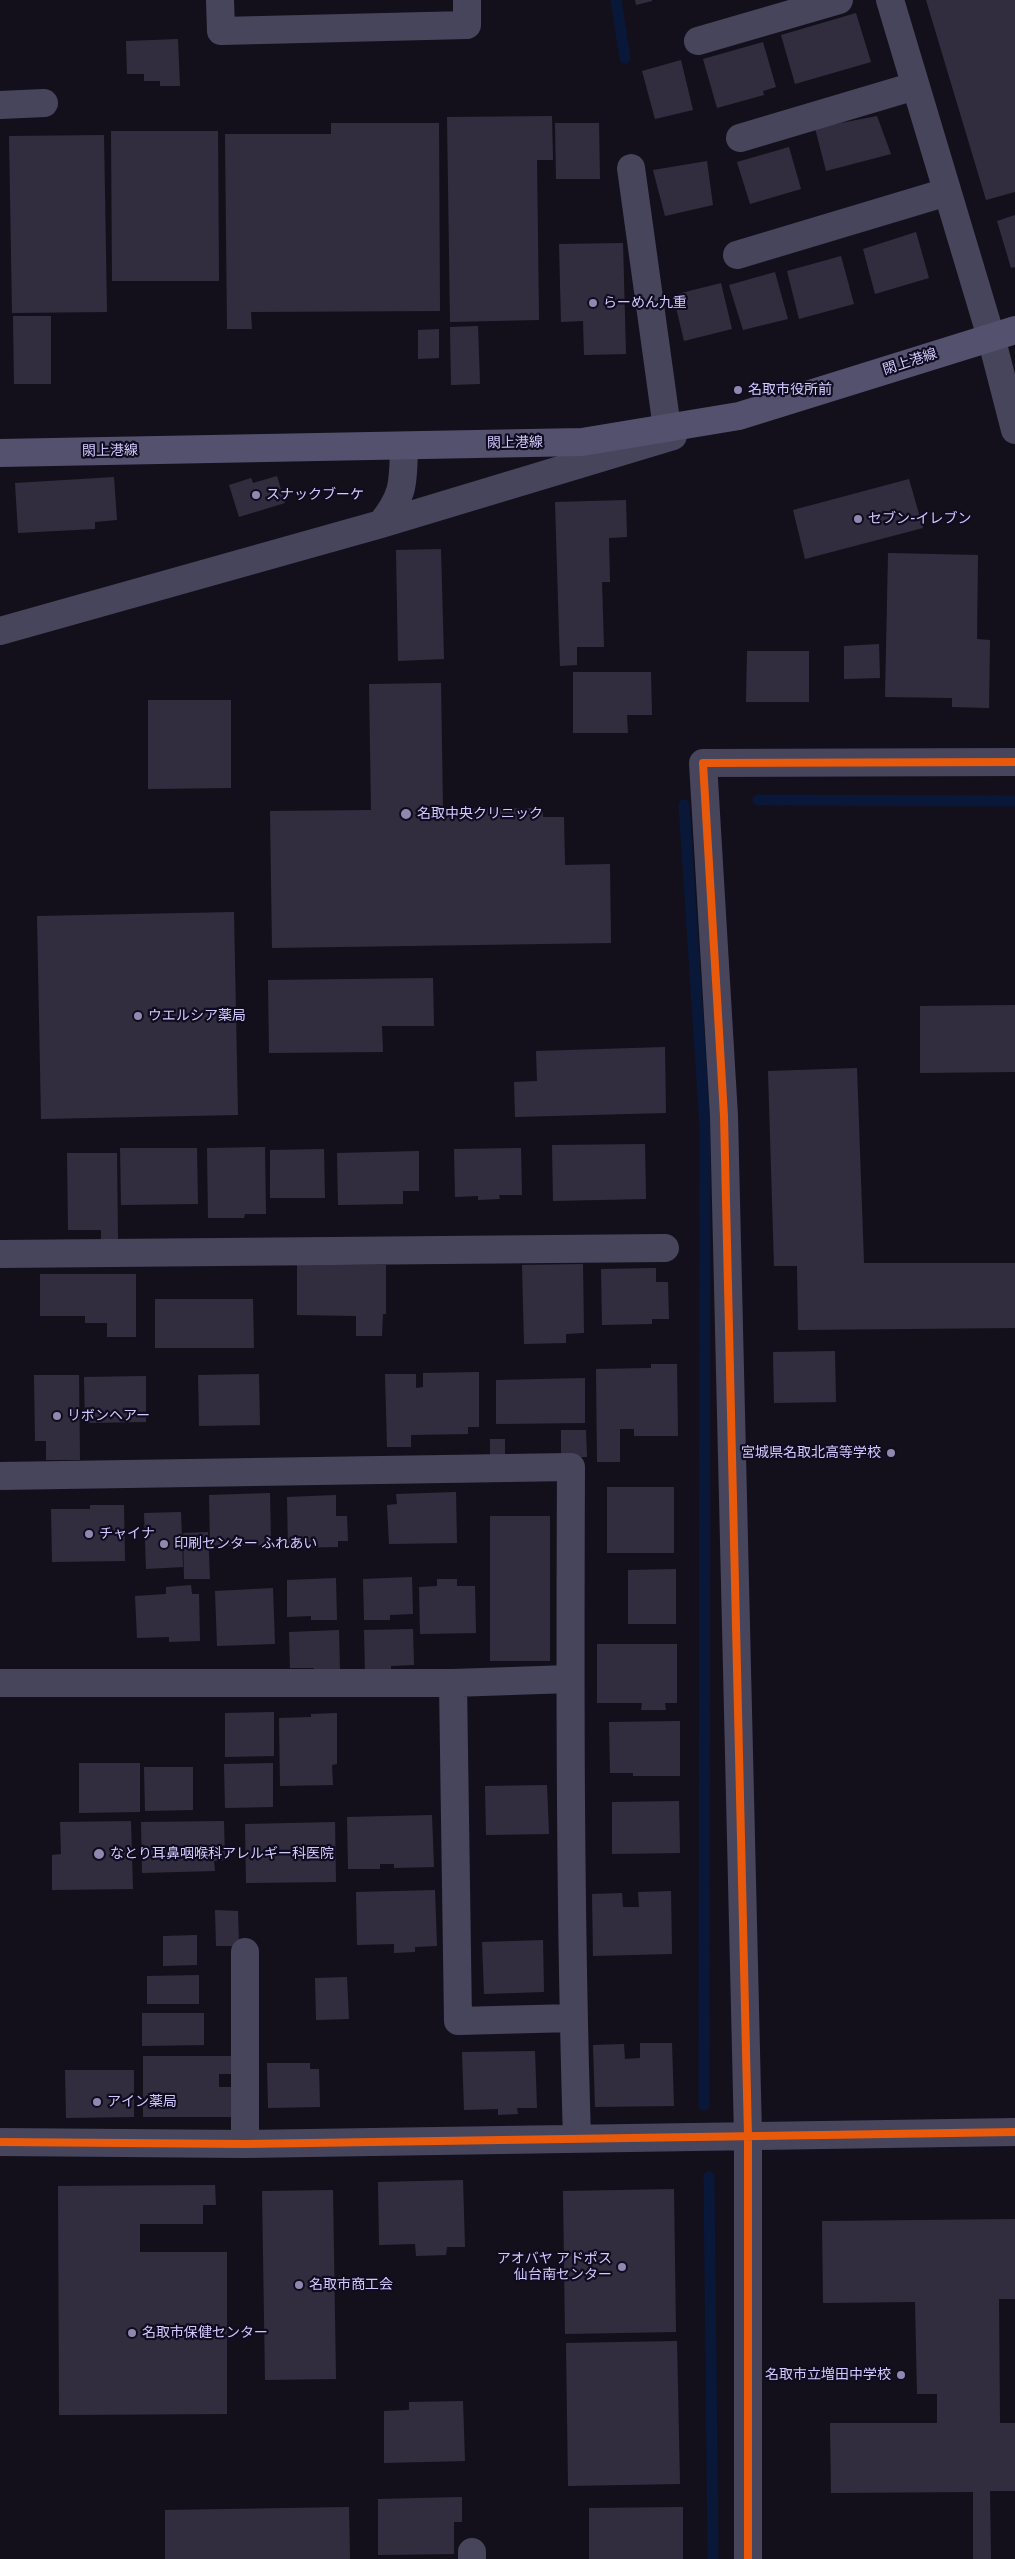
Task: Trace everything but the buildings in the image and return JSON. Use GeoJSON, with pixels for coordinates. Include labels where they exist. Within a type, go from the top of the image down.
{"type":"FeatureCollection","features":[{"type":"Feature","properties":{"kind":"main road","name":"閖上港線"},"geometry":{"type":"LineString","coordinates":[[0,453],[582,442],[739,416],[1003,334]]}},
{"type":"Feature","properties":{"kind":"street"},"geometry":{"type":"LineString","coordinates":[[220,0],[221,31],[467,24],[467,0]]}},
{"type":"Feature","properties":{"kind":"street"},"geometry":{"type":"LineString","coordinates":[[698,41],[839,0]]}},
{"type":"Feature","properties":{"kind":"street"},"geometry":{"type":"LineString","coordinates":[[890,0],[947,192],[1003,334],[1015,430]]}},
{"type":"Feature","properties":{"kind":"street"},"geometry":{"type":"LineString","coordinates":[[740,138],[915,86]]}},
{"type":"Feature","properties":{"kind":"street"},"geometry":{"type":"LineString","coordinates":[[0,105],[44,103]]}},
{"type":"Feature","properties":{"kind":"street"},"geometry":{"type":"LineString","coordinates":[[631,168],[667,428]]}},
{"type":"Feature","properties":{"kind":"street"},"geometry":{"type":"LineString","coordinates":[[737,255],[947,192]]}},
{"type":"Feature","properties":{"kind":"street"},"geometry":{"type":"LineString","coordinates":[[0,632],[381,524],[739,416]]}},
{"type":"Feature","properties":{"kind":"street"},"geometry":{"type":"LineString","coordinates":[[381,524],[396,506],[404,483],[404,446]]}},
{"type":"Feature","properties":{"kind":"street"},"geometry":{"type":"LineString","coordinates":[[748,2559],[748,2136],[724,1116],[703,763],[1015,762]]}},
{"type":"Feature","properties":{"kind":"street"},"geometry":{"type":"LineString","coordinates":[[0,1254],[665,1248]]}},
{"type":"Feature","properties":{"kind":"street"},"geometry":{"type":"LineString","coordinates":[[0,1476],[571,1467],[570,1679],[573,2018],[577,2138]]}},
{"type":"Feature","properties":{"kind":"street"},"geometry":{"type":"LineString","coordinates":[[0,1683],[454,1683],[570,1679]]}},
{"type":"Feature","properties":{"kind":"street"},"geometry":{"type":"LineString","coordinates":[[454,1683],[458,2021],[573,2018]]}},
{"type":"Feature","properties":{"kind":"street"},"geometry":{"type":"LineString","coordinates":[[245,1952],[245,2144]]}},
{"type":"Feature","properties":{"kind":"street"},"geometry":{"type":"LineString","coordinates":[[0,2142],[245,2144],[1015,2132]]}},
{"type":"Feature","properties":{"kind":"waterway"},"geometry":{"type":"LineString","coordinates":[[616,0],[625,58]]}},
{"type":"Feature","properties":{"kind":"waterway"},"geometry":{"type":"LineString","coordinates":[[758,800],[1015,801]]}},
{"type":"Feature","properties":{"kind":"waterway"},"geometry":{"type":"LineString","coordinates":[[684,805],[705,1127],[704,2105]]}},
{"type":"Feature","properties":{"kind":"waterway"},"geometry":{"type":"LineString","coordinates":[[709,2177],[713,2559]]}},
{"type":"Feature","properties":{"kind":"cycle path"},"geometry":{"type":"LineString","coordinates":[[748,2559],[748,2136],[724,1116],[703,763],[1015,762]]}},
{"type":"Feature","properties":{"kind":"cycle path"},"geometry":{"type":"LineString","coordinates":[[0,2142],[245,2144],[1015,2132]]}},
{"type":"Feature","properties":{"kind":"place","name":"らーめん九重"},"geometry":{"type":"Point","coordinates":[593,303]}},
{"type":"Feature","properties":{"kind":"place","name":"名取市役所前"},"geometry":{"type":"Point","coordinates":[738,390]}},
{"type":"Feature","properties":{"kind":"place","name":"スナックブーケ"},"geometry":{"type":"Point","coordinates":[256,495]}},
{"type":"Feature","properties":{"kind":"place","name":"セブン-イレブン"},"geometry":{"type":"Point","coordinates":[858,519]}},
{"type":"Feature","properties":{"kind":"place","name":"名取中央クリニック"},"geometry":{"type":"Point","coordinates":[406,814]}},
{"type":"Feature","properties":{"kind":"place","name":"ウエルシア薬局"},"geometry":{"type":"Point","coordinates":[138,1016]}},
{"type":"Feature","properties":{"kind":"place","name":"リボンヘアー"},"geometry":{"type":"Point","coordinates":[57,1416]}},
{"type":"Feature","properties":{"kind":"place","name":"宮城県名取北高等学校"},"geometry":{"type":"Point","coordinates":[891,1453]}},
{"type":"Feature","properties":{"kind":"place","name":"チャイナ"},"geometry":{"type":"Point","coordinates":[89,1534]}},
{"type":"Feature","properties":{"kind":"place","name":"印刷センター ふれあい"},"geometry":{"type":"Point","coordinates":[164,1544]}},
{"type":"Feature","properties":{"kind":"place","name":"なとり耳鼻咽喉科アレルギー科医院"},"geometry":{"type":"Point","coordinates":[99,1854]}},
{"type":"Feature","properties":{"kind":"place","name":"アイン薬局"},"geometry":{"type":"Point","coordinates":[97,2102]}},
{"type":"Feature","properties":{"kind":"place","name":"アオバヤ アドポス 仙台南センター"},"geometry":{"type":"Point","coordinates":[622,2267]}},
{"type":"Feature","properties":{"kind":"place","name":"名取市商工会"},"geometry":{"type":"Point","coordinates":[299,2285]}},
{"type":"Feature","properties":{"kind":"place","name":"名取市保健センター"},"geometry":{"type":"Point","coordinates":[132,2333]}},
{"type":"Feature","properties":{"kind":"place","name":"名取市立増田中学校"},"geometry":{"type":"Point","coordinates":[901,2375]}}]}
